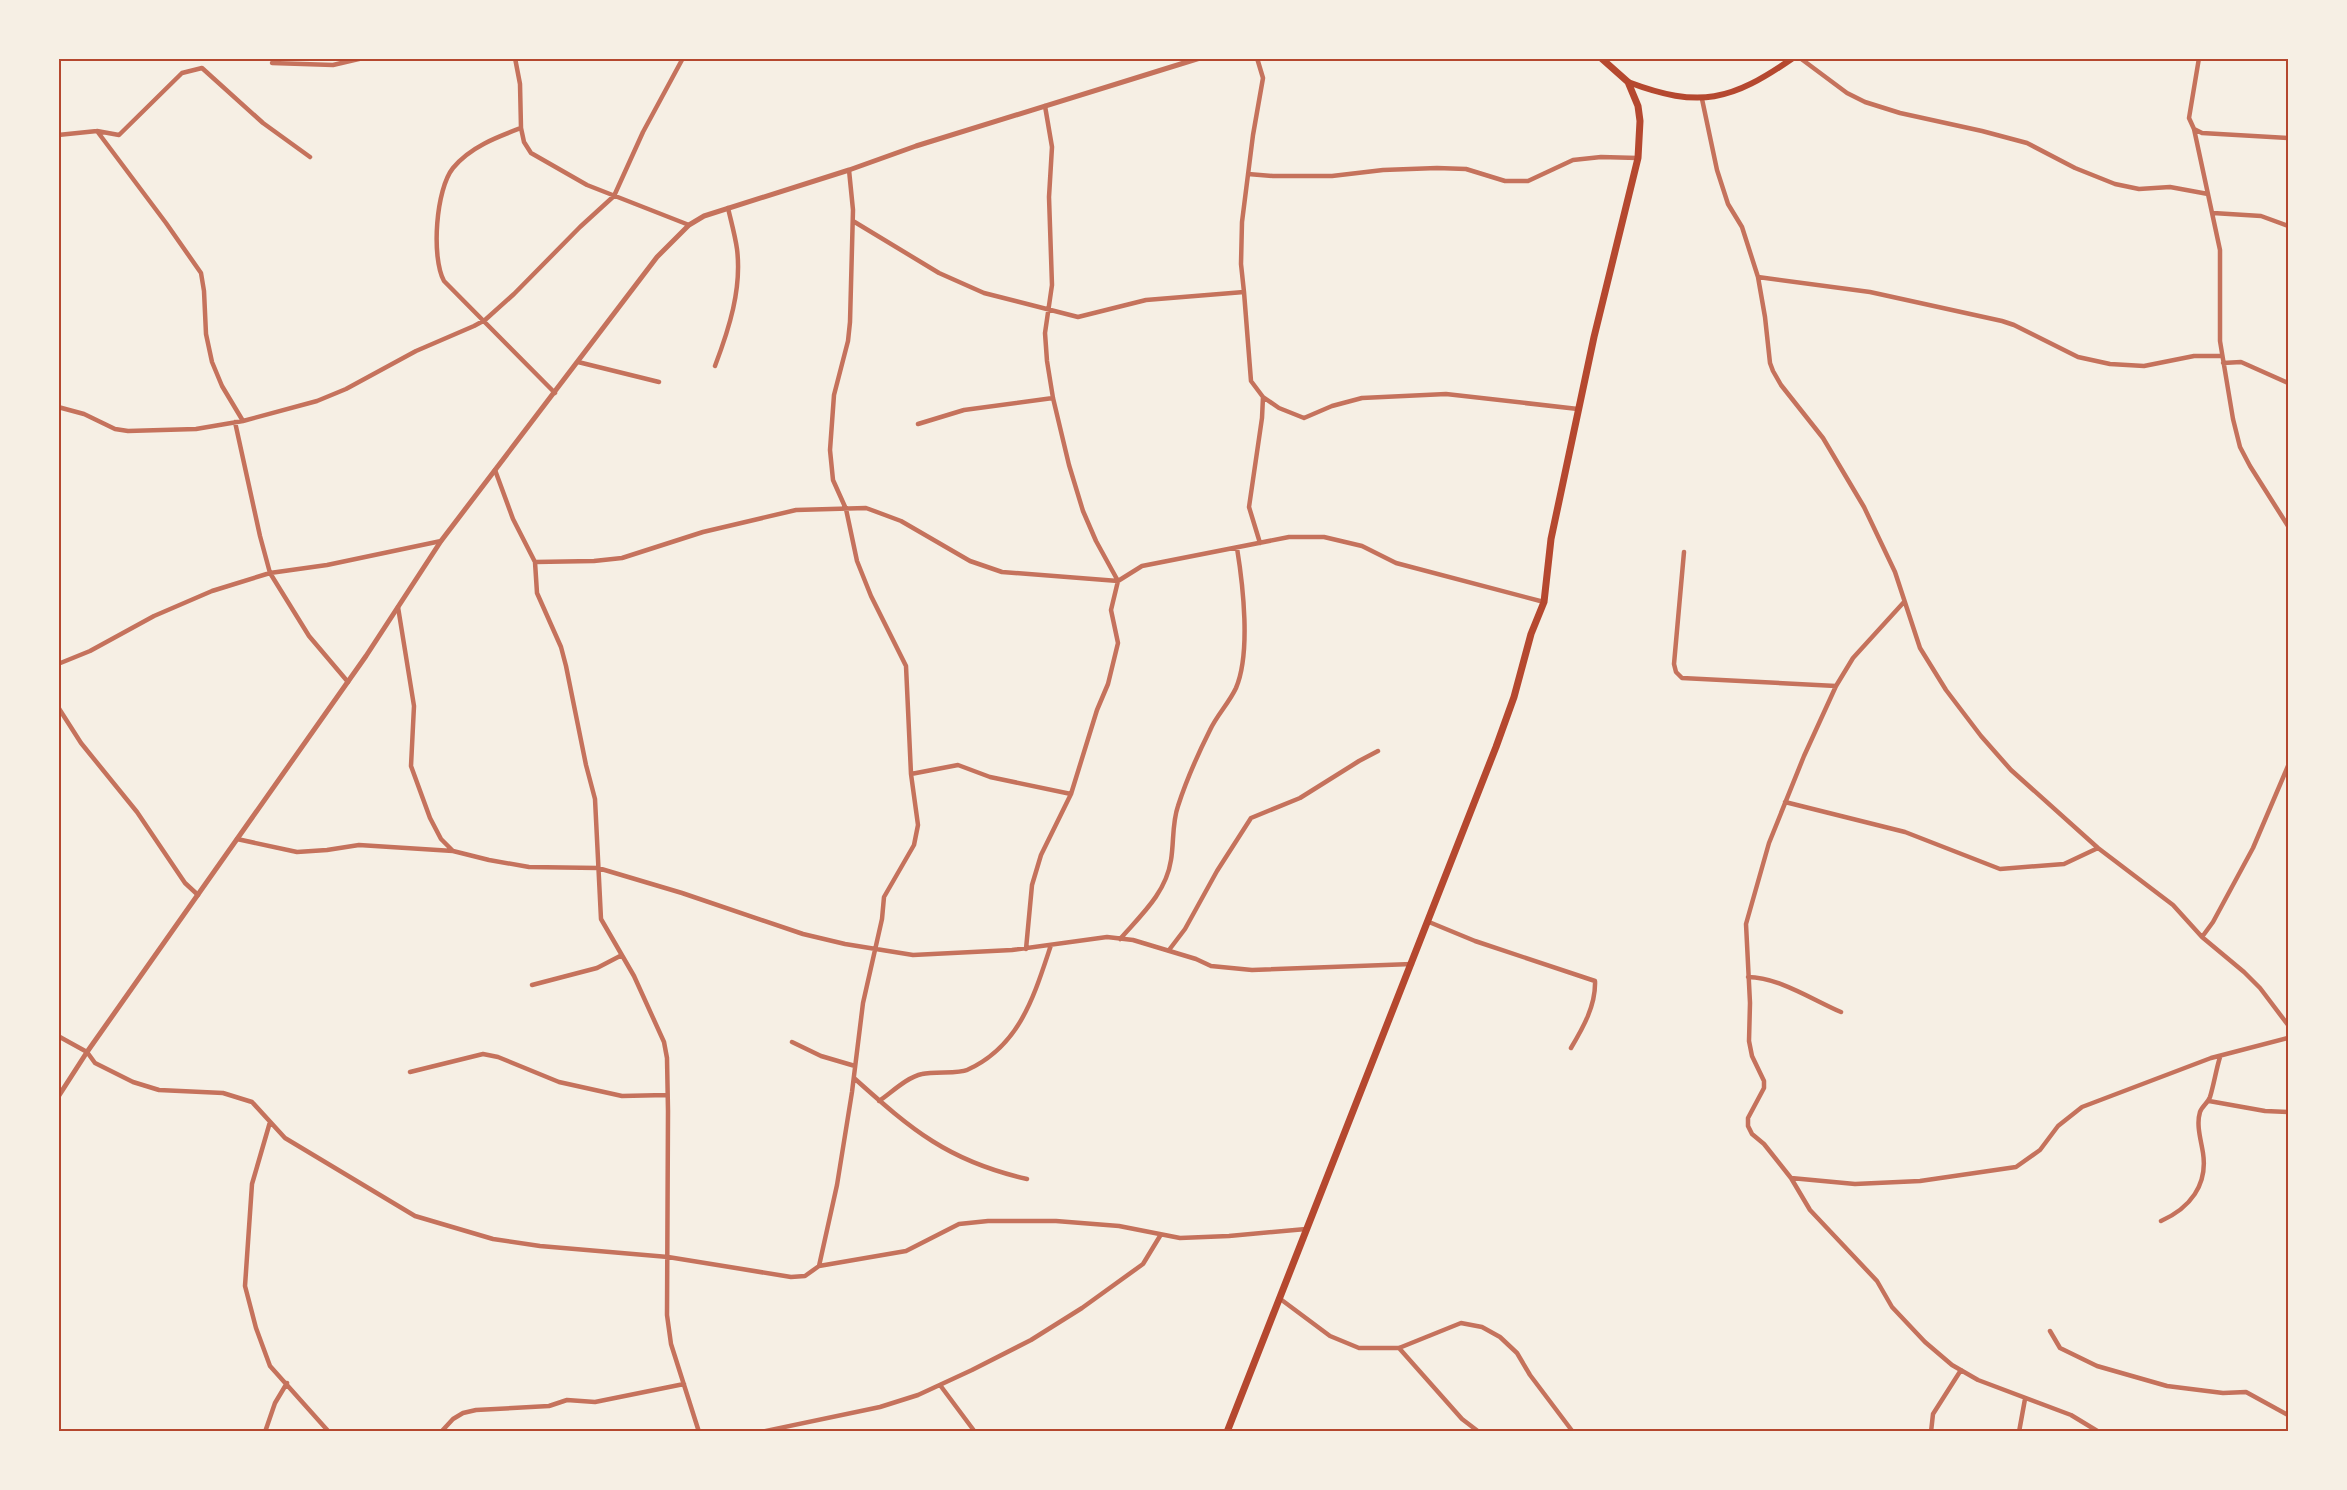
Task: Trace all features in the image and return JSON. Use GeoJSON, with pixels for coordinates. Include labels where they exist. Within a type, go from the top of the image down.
{"type":"FeatureCollection","features":[{"type":"Feature","properties":{"kind":"main road"},"geometry":{"type":"LineString","coordinates":[[1601,58],[1628,82],[1667,94],[1702,99],[1723,96],[1752,85],[1793,58]]}},
{"type":"Feature","properties":{"kind":"main road"},"geometry":{"type":"LineString","coordinates":[[1227,1431],[1496,747],[1514,697],[1531,634],[1544,603],[1551,539],[1578,410],[1638,158],[1640,121],[1638,106],[1628,82]]}},
{"type":"Feature","properties":{"kind":"street"},"geometry":{"type":"LineString","coordinates":[[272,63],[333,65],[363,58]]}},
{"type":"Feature","properties":{"kind":"street"},"geometry":{"type":"LineString","coordinates":[[515,58],[520,84],[521,128],[531,153],[586,185],[689,225]]}},
{"type":"Feature","properties":{"kind":"street"},"geometry":{"type":"LineString","coordinates":[[58,407],[84,414],[115,429],[128,431],[196,429],[243,421],[317,401],[346,389],[416,351],[485,320],[614,196],[643,132],[683,58]]}},
{"type":"Feature","properties":{"kind":"street"},"geometry":{"type":"LineString","coordinates":[[58,1097],[87,1052],[348,682],[441,541],[657,257],[689,225],[704,216],[916,146],[1200,58]]}},
{"type":"Feature","properties":{"kind":"street"},"geometry":{"type":"LineString","coordinates":[[1257,58],[1263,78],[1242,222],[1241,264],[1251,381],[1263,397],[1279,408],[1304,418],[1332,405],[1362,398],[1446,394],[1578,410]]}},
{"type":"Feature","properties":{"kind":"street"},"geometry":{"type":"LineString","coordinates":[[1800,58],[1847,93],[1865,102],[1900,113],[1982,130],[2027,143],[2075,168],[2115,184],[2139,189],[2170,187],[2208,194]]}},
{"type":"Feature","properties":{"kind":"street"},"geometry":{"type":"LineString","coordinates":[[2199,58],[2188,118],[2194,129],[2220,250],[2220,341],[2223,363],[2240,447],[2289,526]]}},
{"type":"Feature","properties":{"kind":"street"},"geometry":{"type":"LineString","coordinates":[[58,135],[97,131],[119,135],[182,73],[202,68],[263,123],[310,157]]}},
{"type":"Feature","properties":{"kind":"street"},"geometry":{"type":"LineString","coordinates":[[1702,99],[1717,170],[1728,204],[1742,227],[1758,277],[1773,371],[1781,385],[1822,438],[1864,507],[1887,554],[1920,648],[1960,711],[2011,770],[2098,848],[2158,892],[2202,937],[2244,972],[2289,1024]]}},
{"type":"Feature","properties":{"kind":"street"},"geometry":{"type":"LineString","coordinates":[[1026,949],[1032,885],[1041,855],[1071,794],[1097,710],[1108,684],[1118,643],[1111,610],[1118,581],[1083,511],[1069,465],[1047,361],[1045,333],[1052,285],[1049,196],[1052,147],[1045,106]]}},
{"type":"Feature","properties":{"kind":"street"},"geometry":{"type":"LineString","coordinates":[[521,128],[492,138],[452,168],[443,193],[436,237],[440,272],[444,281],[555,393]]}},
{"type":"Feature","properties":{"kind":"street"},"geometry":{"type":"LineString","coordinates":[[2194,129],[2202,133],[2289,138]]}},
{"type":"Feature","properties":{"kind":"street"},"geometry":{"type":"LineString","coordinates":[[97,131],[201,273],[206,334],[212,362],[222,386],[243,421]]}},
{"type":"Feature","properties":{"kind":"street"},"geometry":{"type":"LineString","coordinates":[[1248,174],[1332,176],[1383,170],[1437,168],[1466,170],[1505,182],[1528,182],[1573,160],[1601,157],[1638,158]]}},
{"type":"Feature","properties":{"kind":"street"},"geometry":{"type":"LineString","coordinates":[[819,1266],[837,1185],[863,1003],[882,919],[884,897],[914,845],[918,825],[911,774],[906,666],[871,596],[857,561],[846,508],[833,480],[830,450],[834,395],[848,341],[853,221],[849,170]]}},
{"type":"Feature","properties":{"kind":"street"},"geometry":{"type":"LineString","coordinates":[[715,366],[728,334],[736,299],[737,250],[728,208]]}},
{"type":"Feature","properties":{"kind":"street"},"geometry":{"type":"LineString","coordinates":[[2213,213],[2260,216],[2289,226]]}},
{"type":"Feature","properties":{"kind":"street"},"geometry":{"type":"LineString","coordinates":[[853,221],[939,273],[984,293],[1078,317],[1146,300],[1244,292]]}},
{"type":"Feature","properties":{"kind":"street"},"geometry":{"type":"LineString","coordinates":[[1758,277],[1870,292],[2002,321],[2078,357],[2110,364],[2144,366],[2194,356],[2222,356]]}},
{"type":"Feature","properties":{"kind":"street"},"geometry":{"type":"LineString","coordinates":[[578,362],[659,382]]}},
{"type":"Feature","properties":{"kind":"street"},"geometry":{"type":"LineString","coordinates":[[2223,363],[2241,362],[2289,383]]}},
{"type":"Feature","properties":{"kind":"street"},"geometry":{"type":"LineString","coordinates":[[1260,543],[1249,507],[1263,397]]}},
{"type":"Feature","properties":{"kind":"street"},"geometry":{"type":"LineString","coordinates":[[918,424],[964,410],[1053,398]]}},
{"type":"Feature","properties":{"kind":"street"},"geometry":{"type":"LineString","coordinates":[[235,422],[270,573],[309,636],[348,682]]}},
{"type":"Feature","properties":{"kind":"street"},"geometry":{"type":"LineString","coordinates":[[495,470],[513,519],[536,562],[537,593],[561,647],[566,666],[595,800],[601,919],[651,1010],[664,1042],[668,1079],[666,1095],[667,1315],[671,1344],[699,1431]]}},
{"type":"Feature","properties":{"kind":"street"},"geometry":{"type":"LineString","coordinates":[[536,562],[622,558],[703,532],[796,510],[867,508],[901,521],[970,561],[1002,572],[1118,581],[1142,566],[1289,537],[1324,537],[1362,546],[1396,563],[1544,603]]}},
{"type":"Feature","properties":{"kind":"street"},"geometry":{"type":"LineString","coordinates":[[58,664],[90,651],[154,616],[212,591],[270,573],[327,565],[441,541]]}},
{"type":"Feature","properties":{"kind":"street"},"geometry":{"type":"LineString","coordinates":[[1120,939],[1146,910],[1167,879],[1177,808],[1210,729],[1237,686],[1241,668],[1244,627],[1237,548]]}},
{"type":"Feature","properties":{"kind":"street"},"geometry":{"type":"LineString","coordinates":[[1684,552],[1674,664],[1676,672],[1682,678],[1836,686]]}},
{"type":"Feature","properties":{"kind":"street"},"geometry":{"type":"LineString","coordinates":[[1904,602],[1853,658],[1836,686],[1769,843],[1746,924],[1749,1041],[1752,1056],[1764,1081],[1764,1088],[1748,1118],[1748,1126],[1752,1134],[1764,1144],[1791,1178],[1810,1210],[1877,1281],[1892,1307],[1924,1342],[1978,1380],[2071,1415],[2099,1431]]}},
{"type":"Feature","properties":{"kind":"street"},"geometry":{"type":"LineString","coordinates":[[398,607],[414,706],[411,766],[430,818],[441,839],[453,851]]}},
{"type":"Feature","properties":{"kind":"street"},"geometry":{"type":"LineString","coordinates":[[58,707],[81,743],[137,812],[184,883],[198,895]]}},
{"type":"Feature","properties":{"kind":"street"},"geometry":{"type":"LineString","coordinates":[[1169,950],[1185,929],[1251,818],[1300,798],[1359,760],[1378,751]]}},
{"type":"Feature","properties":{"kind":"street"},"geometry":{"type":"LineString","coordinates":[[911,774],[958,765],[990,777],[1071,794]]}},
{"type":"Feature","properties":{"kind":"street"},"geometry":{"type":"LineString","coordinates":[[2202,937],[2213,922],[2253,848],[2289,766]]}},
{"type":"Feature","properties":{"kind":"street"},"geometry":{"type":"LineString","coordinates":[[1785,802],[1905,832],[2000,869],[2064,864],[2098,848]]}},
{"type":"Feature","properties":{"kind":"street"},"geometry":{"type":"LineString","coordinates":[[237,839],[297,852],[359,845],[453,851],[529,867],[598,868],[682,893],[803,934],[913,955],[1026,949],[1107,938],[1133,940],[1169,950],[1211,966],[1252,970],[1412,964]]}},
{"type":"Feature","properties":{"kind":"street"},"geometry":{"type":"LineString","coordinates":[[1429,922],[1475,941],[1594,981],[1596,994],[1582,1030],[1571,1048]]}},
{"type":"Feature","properties":{"kind":"street"},"geometry":{"type":"LineString","coordinates":[[879,1101],[919,1074],[941,1071],[965,1072],[996,1052],[1012,1037],[1034,997],[1051,945]]}},
{"type":"Feature","properties":{"kind":"street"},"geometry":{"type":"LineString","coordinates":[[532,985],[597,968],[622,955]]}},
{"type":"Feature","properties":{"kind":"street"},"geometry":{"type":"LineString","coordinates":[[1748,977],[1761,977],[1841,1012]]}},
{"type":"Feature","properties":{"kind":"street"},"geometry":{"type":"LineString","coordinates":[[58,1036],[87,1052],[95,1063],[133,1082],[159,1090],[234,1095],[252,1102],[285,1138],[415,1216],[493,1239],[540,1246],[668,1257],[791,1277],[805,1276],[819,1266],[906,1251],[958,1224],[988,1221],[1056,1221],[1119,1226],[1179,1238],[1306,1229]]}},
{"type":"Feature","properties":{"kind":"street"},"geometry":{"type":"LineString","coordinates":[[1791,1178],[1866,1184],[1920,1181],[2016,1167],[2040,1150],[2058,1126],[2082,1107],[2211,1058],[2289,1038]]}},
{"type":"Feature","properties":{"kind":"street"},"geometry":{"type":"LineString","coordinates":[[792,1042],[821,1056],[855,1066]]}},
{"type":"Feature","properties":{"kind":"street"},"geometry":{"type":"LineString","coordinates":[[410,1072],[483,1054],[498,1057],[559,1082],[621,1096],[666,1095]]}},
{"type":"Feature","properties":{"kind":"street"},"geometry":{"type":"LineString","coordinates":[[2161,1221],[2176,1214],[2187,1205],[2204,1178],[2200,1111],[2209,1101],[2220,1057]]}},
{"type":"Feature","properties":{"kind":"street"},"geometry":{"type":"LineString","coordinates":[[854,1078],[922,1136],[980,1166],[1027,1179]]}},
{"type":"Feature","properties":{"kind":"street"},"geometry":{"type":"LineString","coordinates":[[2209,1101],[2265,1111],[2289,1112]]}},
{"type":"Feature","properties":{"kind":"street"},"geometry":{"type":"LineString","coordinates":[[270,1122],[252,1184],[245,1286],[256,1328],[270,1366],[329,1431]]}},
{"type":"Feature","properties":{"kind":"street"},"geometry":{"type":"LineString","coordinates":[[761,1431],[880,1407],[918,1395],[940,1385],[1031,1340],[1082,1308],[1143,1264],[1160,1236]]}},
{"type":"Feature","properties":{"kind":"street"},"geometry":{"type":"LineString","coordinates":[[1279,1298],[1330,1336],[1348,1345],[1369,1349],[1398,1348],[1461,1323],[1482,1327],[1500,1337],[1516,1353],[1573,1431]]}},
{"type":"Feature","properties":{"kind":"street"},"geometry":{"type":"LineString","coordinates":[[2050,1331],[2060,1348],[2097,1366],[2167,1386],[2223,1393],[2246,1392],[2289,1415]]}},
{"type":"Feature","properties":{"kind":"street"},"geometry":{"type":"LineString","coordinates":[[1398,1348],[1462,1419],[1479,1431]]}},
{"type":"Feature","properties":{"kind":"street"},"geometry":{"type":"LineString","coordinates":[[1932,1431],[1933,1414],[1961,1370]]}},
{"type":"Feature","properties":{"kind":"street"},"geometry":{"type":"LineString","coordinates":[[265,1431],[275,1403],[287,1383]]}},
{"type":"Feature","properties":{"kind":"street"},"geometry":{"type":"LineString","coordinates":[[441,1431],[463,1413],[476,1410],[549,1406],[567,1400],[595,1402],[684,1384]]}},
{"type":"Feature","properties":{"kind":"street"},"geometry":{"type":"LineString","coordinates":[[940,1385],[975,1431]]}},
{"type":"Feature","properties":{"kind":"street"},"geometry":{"type":"LineString","coordinates":[[2019,1431],[2025,1399]]}}]}
